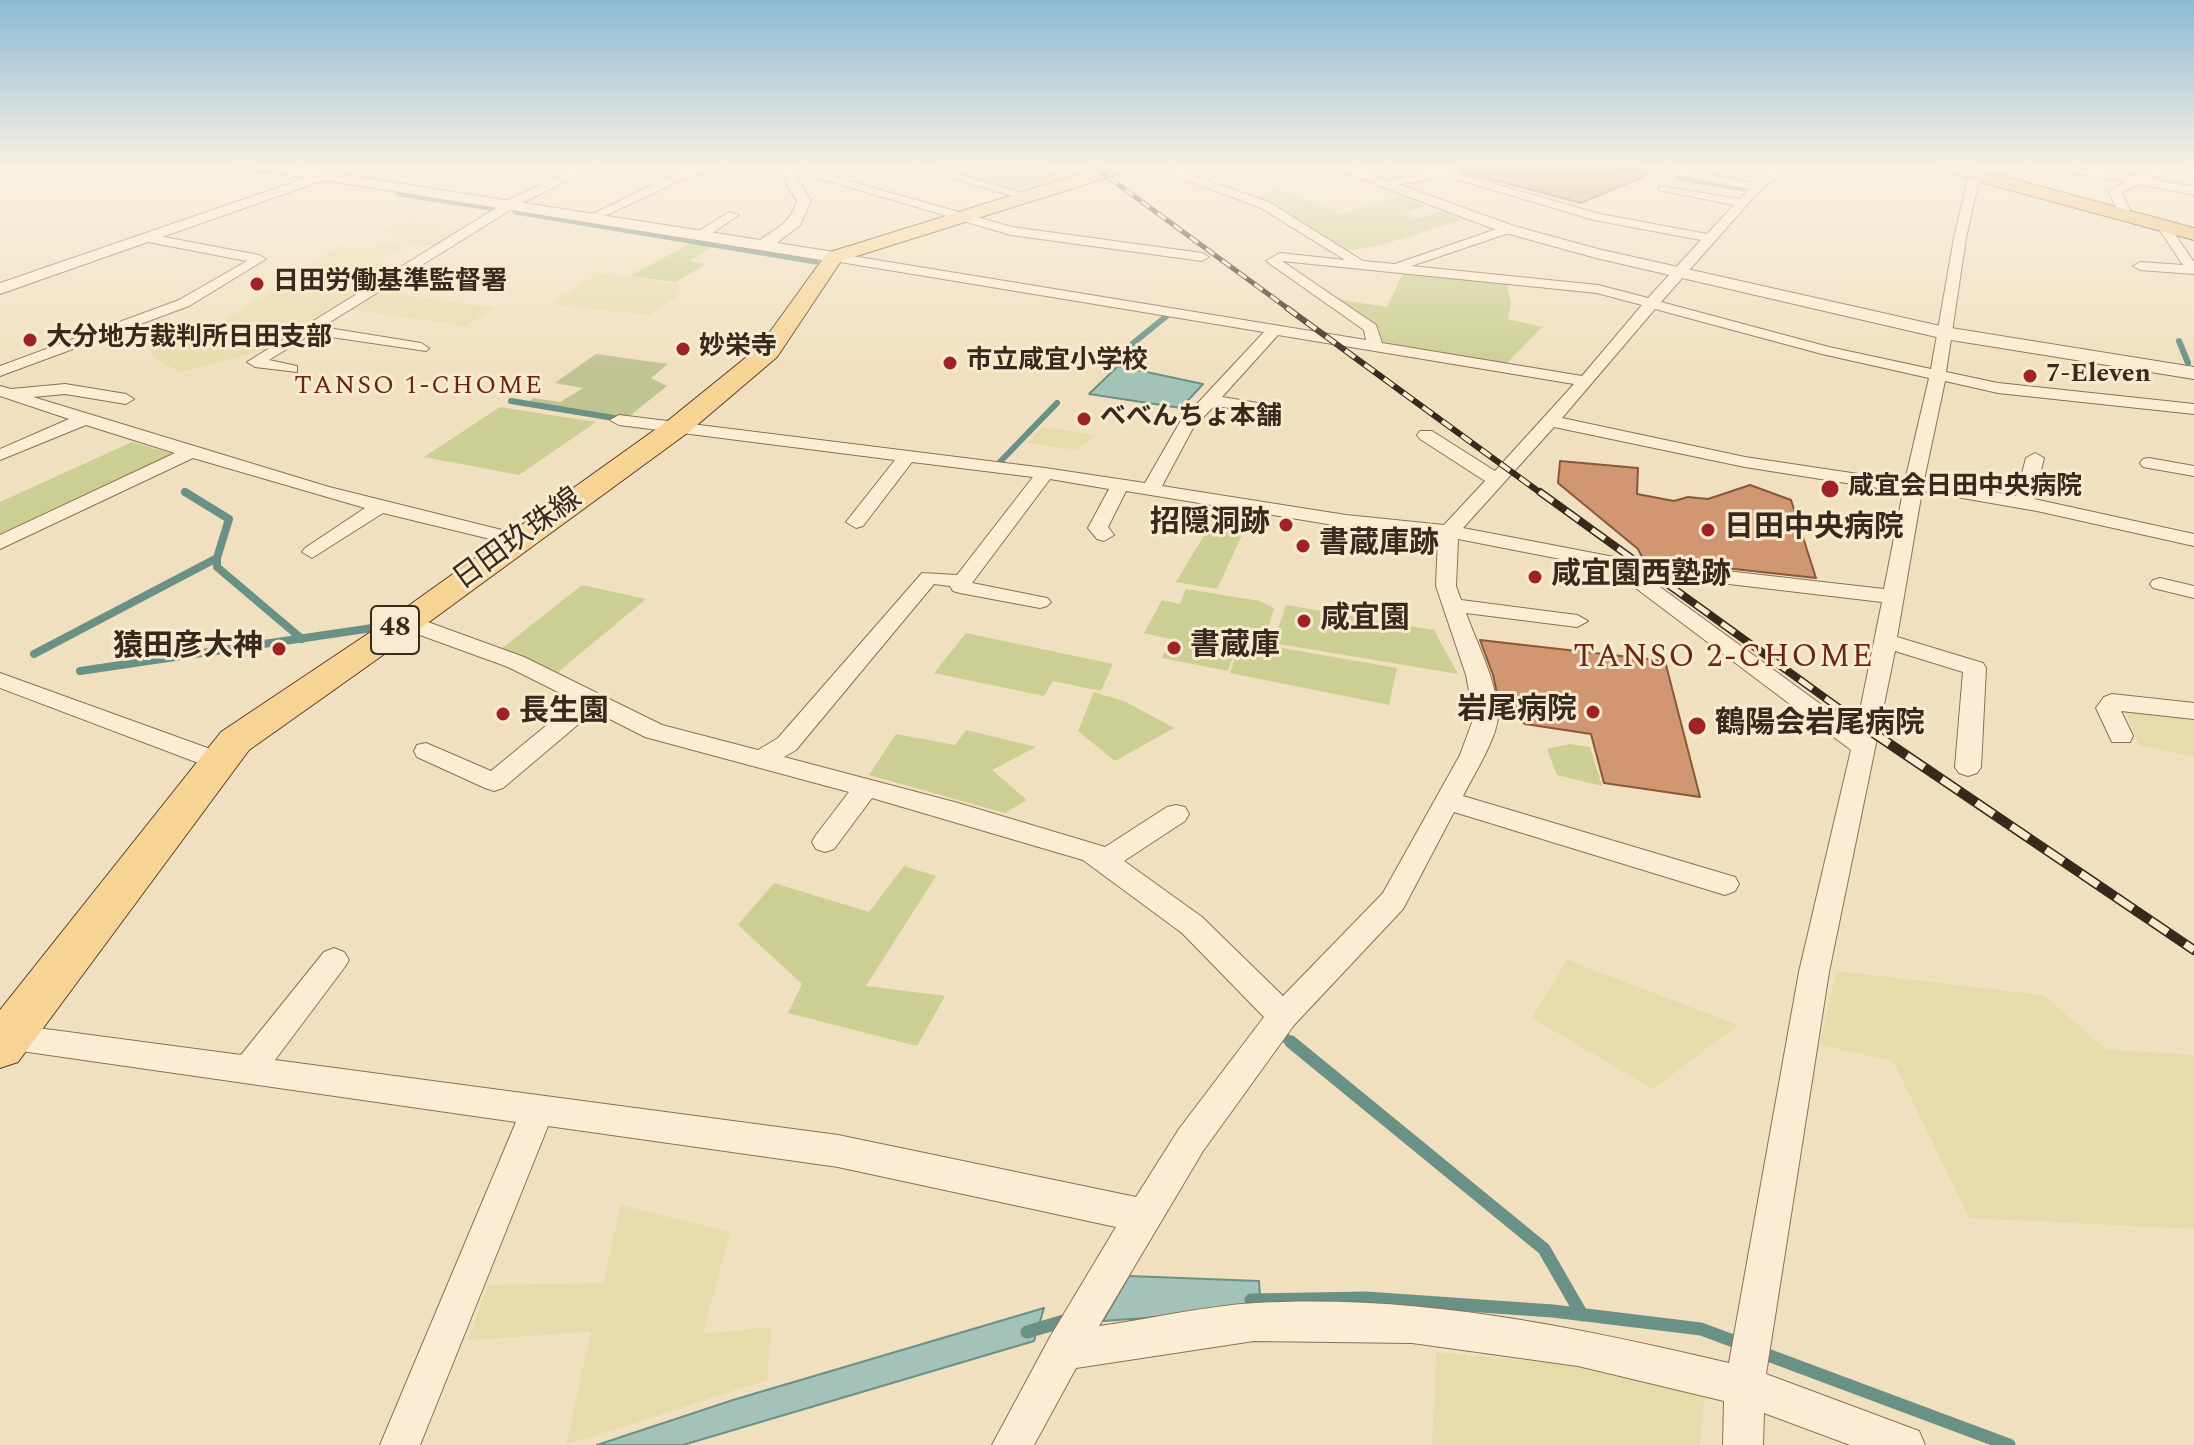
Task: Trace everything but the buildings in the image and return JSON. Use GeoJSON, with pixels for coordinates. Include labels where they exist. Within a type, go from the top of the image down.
{"type":"FeatureCollection","features":[{"type":"Feature","properties":{"kind":"main road"},"geometry":{"type":"LineString","coordinates":[[834,257],[913,233]]}},
{"type":"Feature","properties":{"kind":"main road","name":"日田玖珠線"},"geometry":{"type":"LineString","coordinates":[[4,1042],[235,741],[678,426],[768,352],[834,257]]}},
{"type":"Feature","properties":{"kind":"street"},"geometry":{"type":"LineString","coordinates":[[0,289],[161,233]]}},
{"type":"Feature","properties":{"kind":"street"},"geometry":{"type":"LineString","coordinates":[[291,369],[255,362],[464,233]]}},
{"type":"Feature","properties":{"kind":"street"},"geometry":{"type":"LineString","coordinates":[[692,233],[1586,381]]}},
{"type":"Feature","properties":{"kind":"street"},"geometry":{"type":"LineString","coordinates":[[764,245],[781,233]]}},
{"type":"Feature","properties":{"kind":"street"},"geometry":{"type":"LineString","coordinates":[[1029,233],[1202,257]]}},
{"type":"Feature","properties":{"kind":"street"},"geometry":{"type":"LineString","coordinates":[[1311,233],[1362,265]]}},
{"type":"Feature","properties":{"kind":"street"},"geometry":{"type":"LineString","coordinates":[[1395,267],[1495,233]]}},
{"type":"Feature","properties":{"kind":"street"},"geometry":{"type":"LineString","coordinates":[[1524,233],[1596,253],[1945,333],[2194,373]]}},
{"type":"Feature","properties":{"kind":"street"},"geometry":{"type":"LineString","coordinates":[[1686,233],[1710,238]]}},
{"type":"Feature","properties":{"kind":"street"},"geometry":{"type":"LineString","coordinates":[[1012,1445],[1109,1272],[1191,1140],[1283,1016],[1393,901],[1472,755],[1486,717],[1477,675],[1446,586],[1448,533],[1498,481],[1714,233]]}},
{"type":"Feature","properties":{"kind":"street"},"geometry":{"type":"LineString","coordinates":[[1743,1445],[1744,1386],[1814,972],[1862,746],[1874,707],[1914,486],[1938,375],[1961,233]]}},
{"type":"Feature","properties":{"kind":"street"},"geometry":{"type":"LineString","coordinates":[[2168,233],[2194,270]]}},
{"type":"Feature","properties":{"kind":"street"},"geometry":{"type":"LineString","coordinates":[[0,371],[184,303],[259,259],[148,238]]}},
{"type":"Feature","properties":{"kind":"street"},"geometry":{"type":"LineString","coordinates":[[1375,346],[1371,328],[1273,261],[1280,257],[1572,285],[1653,302],[1827,351],[1998,388],[2194,409]]}},
{"type":"Feature","properties":{"kind":"street"},"geometry":{"type":"LineString","coordinates":[[2140,266],[2194,270]]}},
{"type":"Feature","properties":{"kind":"street"},"geometry":{"type":"LineString","coordinates":[[308,329],[421,348]]}},
{"type":"Feature","properties":{"kind":"street"},"geometry":{"type":"LineString","coordinates":[[1151,490],[1186,426],[1274,330]]}},
{"type":"Feature","properties":{"kind":"street"},"geometry":{"type":"LineString","coordinates":[[5,393],[65,389],[126,399]]}},
{"type":"Feature","properties":{"kind":"street"},"geometry":{"type":"LineString","coordinates":[[5,393],[190,453],[379,507],[519,540]]}},
{"type":"Feature","properties":{"kind":"street"},"geometry":{"type":"LineString","coordinates":[[1210,400],[1270,410]]}},
{"type":"Feature","properties":{"kind":"street"},"geometry":{"type":"LineString","coordinates":[[0,455],[85,419]]}},
{"type":"Feature","properties":{"kind":"street"},"geometry":{"type":"LineString","coordinates":[[619,420],[1045,473],[1346,521],[1448,533],[1630,566],[1895,597]]}},
{"type":"Feature","properties":{"kind":"street"},"geometry":{"type":"LineString","coordinates":[[1551,421],[1745,462],[2024,503],[2194,540]]}},
{"type":"Feature","properties":{"kind":"street"},"geometry":{"type":"LineString","coordinates":[[1426,435],[1498,481]]}},
{"type":"Feature","properties":{"kind":"street"},"geometry":{"type":"LineString","coordinates":[[0,543],[190,453]]}},
{"type":"Feature","properties":{"kind":"street"},"geometry":{"type":"LineString","coordinates":[[856,522],[907,456]]}},
{"type":"Feature","properties":{"kind":"street"},"geometry":{"type":"LineString","coordinates":[[2024,503],[2035,458]]}},
{"type":"Feature","properties":{"kind":"street"},"geometry":{"type":"LineString","coordinates":[[2149,463],[2194,471]]}},
{"type":"Feature","properties":{"kind":"street"},"geometry":{"type":"LineString","coordinates":[[1040,602],[960,587],[1045,473]]}},
{"type":"Feature","properties":{"kind":"street"},"geometry":{"type":"LineString","coordinates":[[1104,535],[1098,528],[1120,485]]}},
{"type":"Feature","properties":{"kind":"street"},"geometry":{"type":"LineString","coordinates":[[312,552],[379,507]]}},
{"type":"Feature","properties":{"kind":"street"},"geometry":{"type":"LineString","coordinates":[[1630,566],[1636,579],[1862,746]]}},
{"type":"Feature","properties":{"kind":"street"},"geometry":{"type":"LineString","coordinates":[[762,759],[787,744],[929,577],[962,582]]}},
{"type":"Feature","properties":{"kind":"street"},"geometry":{"type":"LineString","coordinates":[[2160,584],[2194,592]]}},
{"type":"Feature","properties":{"kind":"street"},"geometry":{"type":"LineString","coordinates":[[1453,605],[1577,621]]}},
{"type":"Feature","properties":{"kind":"street"},"geometry":{"type":"LineString","coordinates":[[406,622],[516,662],[654,731],[867,787],[1093,853],[1192,925],[1283,1016]]}},
{"type":"Feature","properties":{"kind":"street"},"geometry":{"type":"LineString","coordinates":[[1886,641],[1975,668],[1968,767]]}},
{"type":"Feature","properties":{"kind":"street"},"geometry":{"type":"LineString","coordinates":[[0,680],[218,761]]}},
{"type":"Feature","properties":{"kind":"street"},"geometry":{"type":"LineString","coordinates":[[426,751],[494,782],[591,701]]}},
{"type":"Feature","properties":{"kind":"street"},"geometry":{"type":"LineString","coordinates":[[2121,736],[2108,708],[2112,702],[2194,711]]}},
{"type":"Feature","properties":{"kind":"street"},"geometry":{"type":"LineString","coordinates":[[825,842],[867,787]]}},
{"type":"Feature","properties":{"kind":"street"},"geometry":{"type":"LineString","coordinates":[[1447,800],[1725,884]]}},
{"type":"Feature","properties":{"kind":"street"},"geometry":{"type":"LineString","coordinates":[[1104,861],[1176,814]]}},
{"type":"Feature","properties":{"kind":"street"},"geometry":{"type":"LineString","coordinates":[[248,1071],[334,960]]}},
{"type":"Feature","properties":{"kind":"street"},"geometry":{"type":"LineString","coordinates":[[4,1042],[248,1071],[838,1151],[1144,1216]]}},
{"type":"Feature","properties":{"kind":"street"},"geometry":{"type":"LineString","coordinates":[[400,1445],[537,1111]]}},
{"type":"Feature","properties":{"kind":"street"},"geometry":{"type":"LineString","coordinates":[[1064,1351],[1254,1322],[1412,1324],[1578,1347],[1744,1386],[1905,1445]]}},
{"type":"Feature","properties":{"kind":"shaded area"},"geometry":{"type":"Polygon","coordinates":[[[387,233],[457,233],[437,246],[399,241],[387,233]]]}},
{"type":"Feature","properties":{"kind":"shaded area"},"geometry":{"type":"Polygon","coordinates":[[[394,242],[408,245],[380,260],[400,269],[268,349],[179,372],[153,357],[148,342],[119,331],[155,318],[213,327],[338,246],[367,249],[394,242]]]}},
{"type":"Feature","properties":{"kind":"shaded area"},"geometry":{"type":"Polygon","coordinates":[[[598,273],[684,285],[676,291],[683,293],[649,315],[550,304],[598,273]]]}},
{"type":"Feature","properties":{"kind":"shaded area"},"geometry":{"type":"Polygon","coordinates":[[[377,291],[495,308],[465,326],[348,309],[377,291]]]}},
{"type":"Feature","properties":{"kind":"shaded area"},"geometry":{"type":"Polygon","coordinates":[[[1042,427],[1096,435],[1077,450],[1028,443],[1042,427]]]}},
{"type":"Feature","properties":{"kind":"shaded area"},"geometry":{"type":"Polygon","coordinates":[[[2124,708],[2194,715],[2194,757],[2139,745],[2124,708]]]}},
{"type":"Feature","properties":{"kind":"shaded area"},"geometry":{"type":"Polygon","coordinates":[[[1567,960],[1738,1025],[1653,1089],[1532,1018],[1567,960]]]}},
{"type":"Feature","properties":{"kind":"shaded area"},"geometry":{"type":"Polygon","coordinates":[[[1836,971],[2043,995],[2106,1049],[2194,1055],[2194,1229],[1969,1218],[1893,1061],[1820,1045],[1836,971]]]}},
{"type":"Feature","properties":{"kind":"shaded area"},"geometry":{"type":"Polygon","coordinates":[[[621,1205],[730,1232],[703,1334],[771,1327],[767,1380],[566,1445],[591,1332],[468,1340],[488,1285],[603,1283],[621,1205]]]}},
{"type":"Feature","properties":{"kind":"shaded area"},"geometry":{"type":"Polygon","coordinates":[[[1436,1352],[1594,1367],[1705,1397],[1700,1445],[1432,1445],[1436,1352]]]}},
{"type":"Feature","properties":{"kind":"green space"},"geometry":{"type":"Polygon","coordinates":[[[1315,233],[1419,233],[1381,245],[1345,251],[1315,233]]]}},
{"type":"Feature","properties":{"kind":"green space"},"geometry":{"type":"Polygon","coordinates":[[[695,241],[715,245],[689,261],[706,264],[676,282],[630,276],[695,241]]]}},
{"type":"Feature","properties":{"kind":"green space"},"geometry":{"type":"Polygon","coordinates":[[[1403,273],[1507,284],[1511,302],[1508,319],[1542,327],[1506,364],[1384,345],[1378,327],[1332,298],[1387,307],[1403,273]]]}},
{"type":"Feature","properties":{"kind":"green space"},"geometry":{"type":"Polygon","coordinates":[[[596,354],[668,364],[651,378],[667,386],[627,418],[526,404],[533,398],[560,402],[583,388],[555,383],[596,354]]]}},
{"type":"Feature","properties":{"kind":"green space"},"geometry":{"type":"Polygon","coordinates":[[[500,407],[596,422],[519,475],[424,457],[500,407]]]}},
{"type":"Feature","properties":{"kind":"green space"},"geometry":{"type":"Polygon","coordinates":[[[132,442],[177,455],[0,540],[0,502],[132,442]]]}},
{"type":"Feature","properties":{"kind":"green space"},"geometry":{"type":"Polygon","coordinates":[[[1222,506],[1253,511],[1217,589],[1176,582],[1222,506]]]}},
{"type":"Feature","properties":{"kind":"green space"},"geometry":{"type":"Polygon","coordinates":[[[582,585],[646,599],[557,673],[501,649],[582,585]]]}},
{"type":"Feature","properties":{"kind":"green space"},"geometry":{"type":"Polygon","coordinates":[[[1186,589],[1260,601],[1274,608],[1265,640],[1240,637],[1228,671],[1162,658],[1170,639],[1144,633],[1162,600],[1180,604],[1186,589]]]}},
{"type":"Feature","properties":{"kind":"green space"},"geometry":{"type":"Polygon","coordinates":[[[1286,605],[1434,630],[1458,674],[1273,643],[1286,605]]]}},
{"type":"Feature","properties":{"kind":"green space"},"geometry":{"type":"Polygon","coordinates":[[[966,633],[1113,664],[1101,691],[1053,681],[1044,696],[934,673],[966,633]]]}},
{"type":"Feature","properties":{"kind":"green space"},"geometry":{"type":"Polygon","coordinates":[[[1241,641],[1397,668],[1389,705],[1230,673],[1241,641]]]}},
{"type":"Feature","properties":{"kind":"green space"},"geometry":{"type":"Polygon","coordinates":[[[1094,692],[1126,702],[1174,728],[1115,761],[1078,731],[1094,692]]]}},
{"type":"Feature","properties":{"kind":"green space"},"geometry":{"type":"Polygon","coordinates":[[[966,730],[1036,747],[992,770],[1027,800],[1005,813],[869,775],[896,734],[955,745],[966,730]]]}},
{"type":"Feature","properties":{"kind":"green space"},"geometry":{"type":"Polygon","coordinates":[[[1570,744],[1590,747],[1602,786],[1557,775],[1547,749],[1570,744]]]}},
{"type":"Feature","properties":{"kind":"green space"},"geometry":{"type":"Polygon","coordinates":[[[904,866],[936,876],[866,986],[945,996],[917,1046],[788,1013],[802,984],[738,925],[774,883],[869,912],[904,866]]]}},
{"type":"Feature","properties":{"kind":"water"},"geometry":{"type":"Polygon","coordinates":[[[1118,366],[1203,384],[1181,408],[1089,394],[1118,366]]]}},
{"type":"Feature","properties":{"kind":"water"},"geometry":{"type":"Polygon","coordinates":[[[1129,1276],[1259,1281],[1261,1310],[1103,1321],[1129,1276]]]}},
{"type":"Feature","properties":{"kind":"water"},"geometry":{"type":"Polygon","coordinates":[[[1044,1308],[1034,1341],[683,1445],[597,1445],[733,1400],[1044,1308]]]}},
{"type":"Feature","properties":{"kind":"waterway"},"geometry":{"type":"LineString","coordinates":[[644,233],[816,262]]}},
{"type":"Feature","properties":{"kind":"waterway"},"geometry":{"type":"LineString","coordinates":[[1115,358],[1169,314]]}},
{"type":"Feature","properties":{"kind":"waterway"},"geometry":{"type":"LineString","coordinates":[[2179,341],[2188,363]]}},
{"type":"Feature","properties":{"kind":"waterway"},"geometry":{"type":"LineString","coordinates":[[511,401],[620,419]]}},
{"type":"Feature","properties":{"kind":"waterway"},"geometry":{"type":"LineString","coordinates":[[997,465],[1057,403]]}},
{"type":"Feature","properties":{"kind":"waterway"},"geometry":{"type":"LineString","coordinates":[[184,492],[188,494]]}},
{"type":"Feature","properties":{"kind":"waterway"},"geometry":{"type":"LineString","coordinates":[[185,492],[229,519],[217,558]]}},
{"type":"Feature","properties":{"kind":"waterway"},"geometry":{"type":"LineString","coordinates":[[34,654],[217,558]]}},
{"type":"Feature","properties":{"kind":"waterway"},"geometry":{"type":"LineString","coordinates":[[217,558],[217,567],[301,638]]}},
{"type":"Feature","properties":{"kind":"waterway"},"geometry":{"type":"LineString","coordinates":[[301,638],[386,626]]}},
{"type":"Feature","properties":{"kind":"waterway"},"geometry":{"type":"LineString","coordinates":[[80,671],[301,638]]}},
{"type":"Feature","properties":{"kind":"waterway"},"geometry":{"type":"LineString","coordinates":[[1276,1030],[1293,1044]]}},
{"type":"Feature","properties":{"kind":"waterway"},"geometry":{"type":"LineString","coordinates":[[1291,1042],[1544,1249],[1582,1314]]}},
{"type":"Feature","properties":{"kind":"waterway"},"geometry":{"type":"LineString","coordinates":[[1251,1300],[1366,1298],[1582,1314]]}},
{"type":"Feature","properties":{"kind":"waterway"},"geometry":{"type":"LineString","coordinates":[[1582,1314],[1701,1329],[1744,1345]]}},
{"type":"Feature","properties":{"kind":"waterway"},"geometry":{"type":"LineString","coordinates":[[1027,1332],[1067,1320]]}},
{"type":"Feature","properties":{"kind":"waterway"},"geometry":{"type":"LineString","coordinates":[[1757,1351],[2009,1445]]}},
{"type":"Feature","properties":{"kind":"railway"},"geometry":{"type":"LineString","coordinates":[[1185,233],[1290,310]]}},
{"type":"Feature","properties":{"kind":"railway"},"geometry":{"type":"LineString","coordinates":[[1287,308],[1542,494]]}},
{"type":"Feature","properties":{"kind":"railway"},"geometry":{"type":"LineString","coordinates":[[1540,492],[1875,734]]}},
{"type":"Feature","properties":{"kind":"railway"},"geometry":{"type":"LineString","coordinates":[[1872,732],[2194,950]]}},
{"type":"Feature","properties":{"kind":"place","name":"日田労働基準監督署"},"geometry":{"type":"Point","coordinates":[257,284]}},
{"type":"Feature","properties":{"kind":"place","name":"大分地方裁判所日田支部"},"geometry":{"type":"Point","coordinates":[30,340]}},
{"type":"Feature","properties":{"kind":"place","name":"妙栄寺"},"geometry":{"type":"Point","coordinates":[683,349]}},
{"type":"Feature","properties":{"kind":"place","name":"市立咸宜小学校"},"geometry":{"type":"Point","coordinates":[950,363]}},
{"type":"Feature","properties":{"kind":"place","name":"7-Eleven"},"geometry":{"type":"Point","coordinates":[2030,376]}},
{"type":"Feature","properties":{"kind":"place","name":"べべんちょ本舗"},"geometry":{"type":"Point","coordinates":[1084,419]}},
{"type":"Feature","properties":{"kind":"place","name":"咸宜会日田中央病院"},"geometry":{"type":"Point","coordinates":[1830,489]}},
{"type":"Feature","properties":{"kind":"place","name":"招隠洞跡"},"geometry":{"type":"Point","coordinates":[1286,525]}},
{"type":"Feature","properties":{"kind":"place","name":"日田中央病院"},"geometry":{"type":"Point","coordinates":[1708,530]}},
{"type":"Feature","properties":{"kind":"place","name":"書蔵庫跡"},"geometry":{"type":"Point","coordinates":[1303,546]}},
{"type":"Feature","properties":{"kind":"place","name":"咸宜園西塾跡"},"geometry":{"type":"Point","coordinates":[1535,577]}},
{"type":"Feature","properties":{"kind":"place","name":"咸宜園"},"geometry":{"type":"Point","coordinates":[1304,621]}},
{"type":"Feature","properties":{"kind":"place","name":"書蔵庫"},"geometry":{"type":"Point","coordinates":[1174,648]}},
{"type":"Feature","properties":{"kind":"place","name":"猿田彦大神"},"geometry":{"type":"Point","coordinates":[279,649]}},
{"type":"Feature","properties":{"kind":"place","name":"岩尾病院"},"geometry":{"type":"Point","coordinates":[1593,712]}},
{"type":"Feature","properties":{"kind":"place","name":"長生園"},"geometry":{"type":"Point","coordinates":[503,714]}},
{"type":"Feature","properties":{"kind":"place","name":"鶴陽会岩尾病院"},"geometry":{"type":"Point","coordinates":[1697,726]}},
{"type":"Feature","properties":{"kind":"district","name":"TANSO 1-CHOME"},"geometry":{"type":"Point","coordinates":[419,388]}},
{"type":"Feature","properties":{"kind":"district","name":"TANSO 2-CHOME"},"geometry":{"type":"Point","coordinates":[1724,660]}}]}
